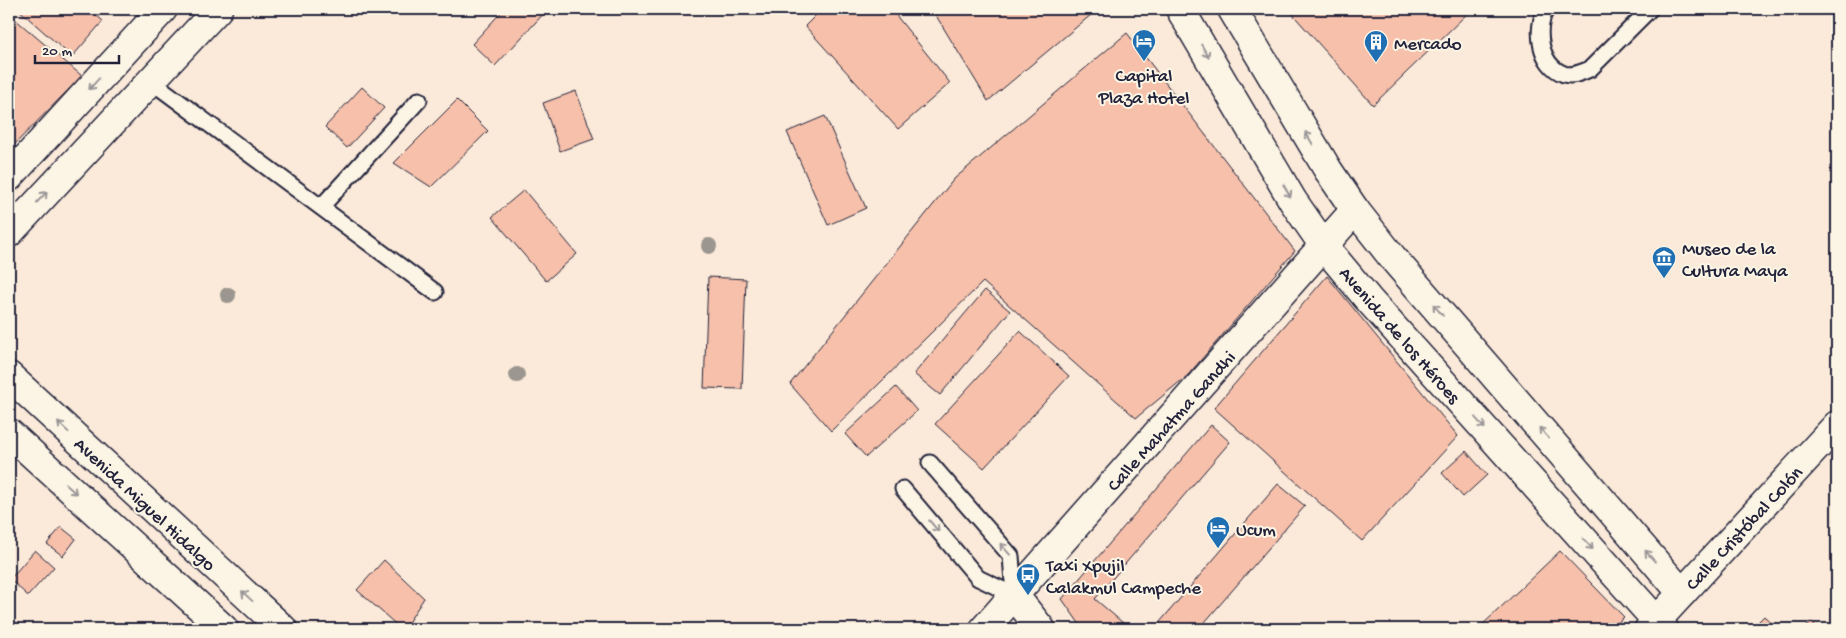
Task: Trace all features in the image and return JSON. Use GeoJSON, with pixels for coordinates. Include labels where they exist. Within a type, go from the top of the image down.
{"type":"FeatureCollection","features":[{"type":"Feature","properties":{"kind":"street"},"geometry":{"type":"LineString","coordinates":[[9,177],[163,9]]}},
{"type":"Feature","properties":{"kind":"street"},"geometry":{"type":"LineString","coordinates":[[9,233],[218,9]]}},
{"type":"Feature","properties":{"kind":"street","name":"Avenida de los Héroes"},"geometry":{"type":"LineString","coordinates":[[1180,9],[1293,201],[1324,246],[1368,299],[1656,626]]}},
{"type":"Feature","properties":{"kind":"street"},"geometry":{"type":"LineString","coordinates":[[1232,9],[1323,161],[1355,210],[1392,257],[1682,593]]}},
{"type":"Feature","properties":{"kind":"street"},"geometry":{"type":"LineString","coordinates":[[122,54],[151,81]]}},
{"type":"Feature","properties":{"kind":"street","name":"Calle Mahatma Gandhi"},"geometry":{"type":"LineString","coordinates":[[984,629],[1355,210]]}},
{"type":"Feature","properties":{"kind":"street","name":"Avenida Miguel Hidalgo"},"geometry":{"type":"LineString","coordinates":[[9,376],[276,627]]}},
{"type":"Feature","properties":{"kind":"street","name":"Calle Cristóbal Colón"},"geometry":{"type":"LineString","coordinates":[[1656,626],[1682,593],[1837,425]]}},
{"type":"Feature","properties":{"kind":"street","name":"Avenida Miguel Hidalgo"},"geometry":{"type":"LineString","coordinates":[[9,433],[224,629]]}},
{"type":"Feature","properties":{"kind":"street"},"geometry":{"type":"LineString","coordinates":[[1014,595],[1041,629]]}},
{"type":"Feature","properties":{"kind":"lane"},"geometry":{"type":"LineString","coordinates":[[1546,9],[1541,18],[1540,26],[1540,37],[1544,54],[1555,69],[1565,74],[1578,74],[1590,68],[1650,9]]}},
{"type":"Feature","properties":{"kind":"lane"},"geometry":{"type":"LineString","coordinates":[[151,81],[435,292]]}},
{"type":"Feature","properties":{"kind":"lane"},"geometry":{"type":"LineString","coordinates":[[321,207],[419,100]]}},
{"type":"Feature","properties":{"kind":"lane"},"geometry":{"type":"LineString","coordinates":[[903,489],[978,578],[1014,595],[1011,556],[930,463]]}},
{"type":"Feature","properties":{"kind":"building"},"geometry":{"type":"Polygon","coordinates":[[[18,9],[89,9],[103,21],[72,57],[18,9]]]}},
{"type":"Feature","properties":{"kind":"building"},"geometry":{"type":"Polygon","coordinates":[[[504,9],[548,9],[495,66],[472,44],[504,9]]]}},
{"type":"Feature","properties":{"kind":"building"},"geometry":{"type":"Polygon","coordinates":[[[811,9],[824,9],[818,15],[811,9]]]}},
{"type":"Feature","properties":{"kind":"building"},"geometry":{"type":"Polygon","coordinates":[[[822,9],[891,9],[950,83],[898,129],[805,26],[822,9]]]}},
{"type":"Feature","properties":{"kind":"building"},"geometry":{"type":"Polygon","coordinates":[[[932,9],[1098,9],[988,101],[932,9]]]}},
{"type":"Feature","properties":{"kind":"building","name":"Mercado"},"geometry":{"type":"Polygon","coordinates":[[[1288,9],[1472,9],[1373,105],[1288,9]]]}},
{"type":"Feature","properties":{"kind":"building"},"geometry":{"type":"Polygon","coordinates":[[[9,14],[82,76],[9,150],[9,14]]]}},
{"type":"Feature","properties":{"kind":"building"},"geometry":{"type":"Polygon","coordinates":[[[1127,33],[1295,251],[1188,375],[1136,418],[983,282],[831,431],[790,384],[954,179],[1127,33]]]}},
{"type":"Feature","properties":{"kind":"building"},"geometry":{"type":"Polygon","coordinates":[[[362,87],[384,108],[347,148],[325,127],[362,87]]]}},
{"type":"Feature","properties":{"kind":"building"},"geometry":{"type":"Polygon","coordinates":[[[576,91],[594,139],[560,151],[543,103],[576,91]]]}},
{"type":"Feature","properties":{"kind":"building"},"geometry":{"type":"Polygon","coordinates":[[[457,100],[488,131],[431,187],[394,163],[457,100]]]}},
{"type":"Feature","properties":{"kind":"building"},"geometry":{"type":"Polygon","coordinates":[[[825,116],[866,208],[828,225],[787,132],[825,116]]]}},
{"type":"Feature","properties":{"kind":"building"},"geometry":{"type":"Polygon","coordinates":[[[524,190],[577,254],[546,281],[492,217],[524,190]]]}},
{"type":"Feature","properties":{"kind":"building"},"geometry":{"type":"Polygon","coordinates":[[[1327,276],[1458,436],[1362,541],[1214,408],[1327,276]]]}},
{"type":"Feature","properties":{"kind":"building"},"geometry":{"type":"Polygon","coordinates":[[[708,277],[746,279],[742,389],[704,388],[708,277]]]}},
{"type":"Feature","properties":{"kind":"building"},"geometry":{"type":"Polygon","coordinates":[[[985,290],[1010,311],[940,395],[914,374],[985,290]]]}},
{"type":"Feature","properties":{"kind":"building"},"geometry":{"type":"Polygon","coordinates":[[[1020,331],[1069,376],[984,468],[935,424],[1020,331]]]}},
{"type":"Feature","properties":{"kind":"building"},"geometry":{"type":"Polygon","coordinates":[[[896,387],[917,411],[866,457],[845,434],[896,387]]]}},
{"type":"Feature","properties":{"kind":"building"},"geometry":{"type":"Polygon","coordinates":[[[1211,425],[1230,442],[1095,599],[1130,629],[1083,629],[1062,599],[1211,425]]]}},
{"type":"Feature","properties":{"kind":"building"},"geometry":{"type":"Polygon","coordinates":[[[1466,451],[1487,475],[1463,497],[1442,473],[1466,451]]]}},
{"type":"Feature","properties":{"kind":"building"},"geometry":{"type":"Polygon","coordinates":[[[1278,484],[1305,506],[1199,629],[1154,629],[1278,484]]]}},
{"type":"Feature","properties":{"kind":"building"},"geometry":{"type":"Polygon","coordinates":[[[61,527],[76,539],[63,556],[47,544],[61,527]]]}},
{"type":"Feature","properties":{"kind":"building"},"geometry":{"type":"Polygon","coordinates":[[[35,550],[54,567],[28,596],[10,579],[35,550]]]}},
{"type":"Feature","properties":{"kind":"building"},"geometry":{"type":"Polygon","coordinates":[[[1560,551],[1624,617],[1611,629],[1478,629],[1560,551]]]}},
{"type":"Feature","properties":{"kind":"building"},"geometry":{"type":"Polygon","coordinates":[[[384,560],[424,598],[404,629],[401,629],[357,590],[384,560]]]}},
{"type":"Feature","properties":{"kind":"building"},"geometry":{"type":"Polygon","coordinates":[[[1764,616],[1778,629],[1751,629],[1764,616]]]}},
{"type":"Feature","properties":{"kind":"building"},"geometry":{"type":"Polygon","coordinates":[[[1812,622],[1818,629],[1804,629],[1812,622]]]}},
{"type":"Feature","properties":{"kind":"building"},"geometry":{"type":"Polygon","coordinates":[[[154,624],[160,629],[150,629],[154,624]]]}},
{"type":"Feature","properties":{"kind":"place","name":"Capital Plaza Hotel"},"geometry":{"type":"Point","coordinates":[1144,62]}},
{"type":"Feature","properties":{"kind":"place","name":"Mercado"},"geometry":{"type":"Point","coordinates":[1376,63]}},
{"type":"Feature","properties":{"kind":"place","name":"Museo de la Cultura Maya"},"geometry":{"type":"Point","coordinates":[1664,279]}},
{"type":"Feature","properties":{"kind":"place","name":"Ucum"},"geometry":{"type":"Point","coordinates":[1218,549]}},
{"type":"Feature","properties":{"kind":"place","name":"Taxi Xpujil Calakmul Campeche"},"geometry":{"type":"Point","coordinates":[1028,596]}}]}
